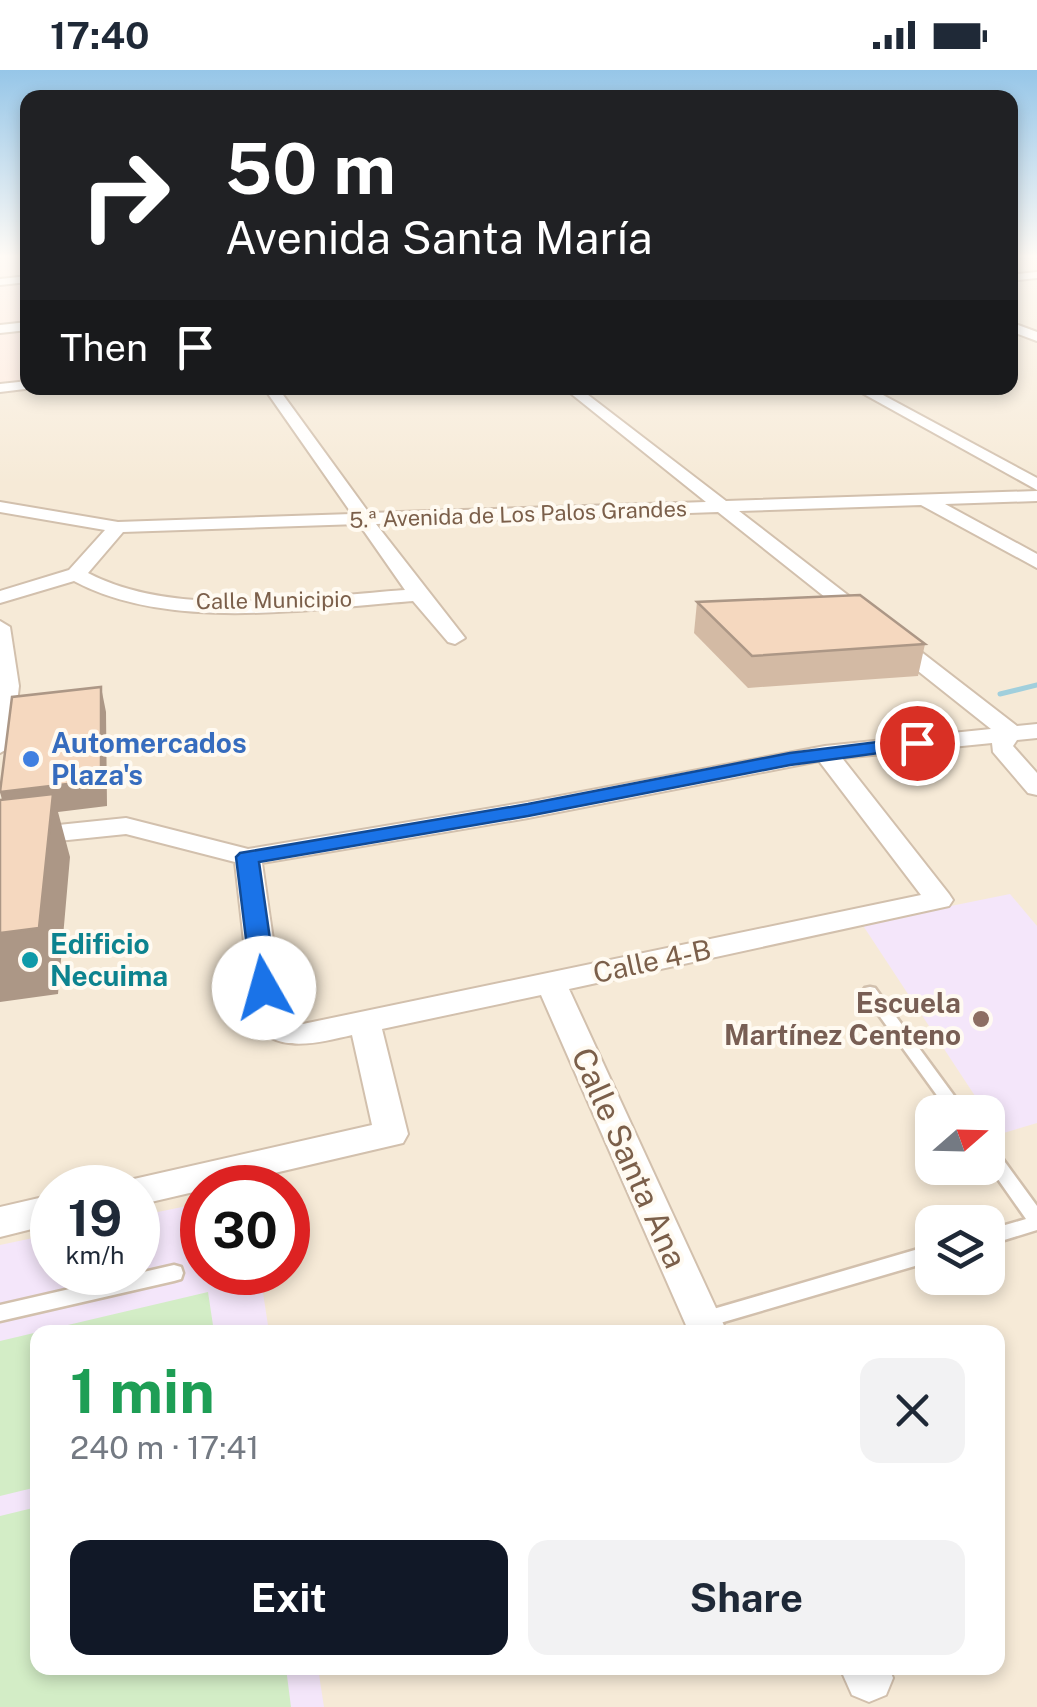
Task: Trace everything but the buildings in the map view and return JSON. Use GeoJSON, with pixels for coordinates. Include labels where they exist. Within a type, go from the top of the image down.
{"type":"FeatureCollection","features":[{"type":"Feature","properties":{"kind":"street"},"geometry":{"type":"LineString","coordinates":[[275,395],[418,595],[454,638]]}},
{"type":"Feature","properties":{"kind":"street"},"geometry":{"type":"LineString","coordinates":[[580,395],[1010,732]]}},
{"type":"Feature","properties":{"kind":"street"},"geometry":{"type":"LineString","coordinates":[[873,395],[1037,484]]}},
{"type":"Feature","properties":{"kind":"street","name":"5.ª Avenida de Los Palos Grandes"},"geometry":{"type":"LineString","coordinates":[[0,508],[118,526],[1037,496]]}},
{"type":"Feature","properties":{"kind":"street"},"geometry":{"type":"LineString","coordinates":[[926,501],[1037,562]]}},
{"type":"Feature","properties":{"kind":"street"},"geometry":{"type":"LineString","coordinates":[[0,597],[76,574],[118,526]]}},
{"type":"Feature","properties":{"kind":"street","name":"Calle Municipio"},"geometry":{"type":"LineString","coordinates":[[76,574],[112,593],[225,604],[418,595]]}},
{"type":"Feature","properties":{"kind":"street"},"geometry":{"type":"LineString","coordinates":[[0,626],[7,653],[8,702],[0,746]]}},
{"type":"Feature","properties":{"kind":"street"},"geometry":{"type":"LineString","coordinates":[[0,839],[126,826],[248,857],[825,754],[1037,731]]}},
{"type":"Feature","properties":{"kind":"street"},"geometry":{"type":"LineString","coordinates":[[1010,732],[1001,747],[1037,788]]}},
{"type":"Feature","properties":{"kind":"street","name":"Calle 4-B"},"geometry":{"type":"LineString","coordinates":[[248,857],[269,1021],[303,1035],[939,900],[825,754]]}},
{"type":"Feature","properties":{"kind":"street","name":"Calle Santa Ana"},"geometry":{"type":"LineString","coordinates":[[550,983],[705,1325]]}},
{"type":"Feature","properties":{"kind":"street"},"geometry":{"type":"LineString","coordinates":[[160,1186],[391,1134],[366,1022]]}},
{"type":"Feature","properties":{"kind":"street"},"geometry":{"type":"LineString","coordinates":[[0,1222],[30,1215]]}},
{"type":"Feature","properties":{"kind":"lane"},"geometry":{"type":"LineString","coordinates":[[870,992],[946,1095]]}},
{"type":"Feature","properties":{"kind":"lane"},"geometry":{"type":"LineString","coordinates":[[1005,1176],[1037,1222],[1005,1232]]}},
{"type":"Feature","properties":{"kind":"lane"},"geometry":{"type":"LineString","coordinates":[[708,1325],[915,1258]]}},
{"type":"Feature","properties":{"kind":"lane"},"geometry":{"type":"LineString","coordinates":[[0,1313],[174,1273]]}},
{"type":"Feature","properties":{"kind":"shaded area"},"geometry":{"type":"Polygon","coordinates":[[[0,331],[20,331],[20,395],[1018,395],[1018,331],[1037,331],[1037,1707],[0,1707],[0,331]]]}},
{"type":"Feature","properties":{"kind":"shaded area"},"geometry":{"type":"Polygon","coordinates":[[[0,331],[20,331],[20,386],[0,388],[0,331]]]}},
{"type":"Feature","properties":{"kind":"shaded area","name":"Escuela Martínez Centeno"},"geometry":{"type":"Polygon","coordinates":[[[1010,894],[1037,926],[1037,1123],[1005,1133],[1005,1095],[974,1095],[862,924],[1010,894]]]}},
{"type":"Feature","properties":{"kind":"shaded area"},"geometry":{"type":"Polygon","coordinates":[[[180,1207],[180,1295],[263,1295],[268,1325],[30,1325],[30,1675],[319,1675],[324,1707],[0,1707],[0,1245],[30,1239],[30,1295],[160,1295],[160,1212],[180,1207]]]}},
{"type":"Feature","properties":{"kind":"green space"},"geometry":{"type":"Polygon","coordinates":[[[208,1295],[213,1325],[68,1325],[208,1295]]]}},
{"type":"Feature","properties":{"kind":"green space"},"geometry":{"type":"Polygon","coordinates":[[[30,1334],[30,1489],[0,1496],[0,1341],[30,1334]]]}},
{"type":"Feature","properties":{"kind":"green space"},"geometry":{"type":"Polygon","coordinates":[[[30,1509],[30,1675],[287,1675],[291,1707],[0,1707],[0,1516],[30,1509]]]}},
{"type":"Feature","properties":{"kind":"waterway"},"geometry":{"type":"LineString","coordinates":[[1000,694],[1037,685]]}},
{"type":"Feature","properties":{"kind":"place","name":"Automercados Plaza's"},"geometry":{"type":"Point","coordinates":[31,759]}},
{"type":"Feature","properties":{"kind":"place","name":"Edificio Necuima"},"geometry":{"type":"Point","coordinates":[30,960]}},
{"type":"Feature","properties":{"kind":"place","name":"Escuela Martínez Centeno"},"geometry":{"type":"Point","coordinates":[981,1019]}},
{"type":"Feature","properties":{"kind":"route"},"geometry":{"type":"LineString","coordinates":[[264,988],[248,857],[528,810],[790,759],[917,743]]}}]}
